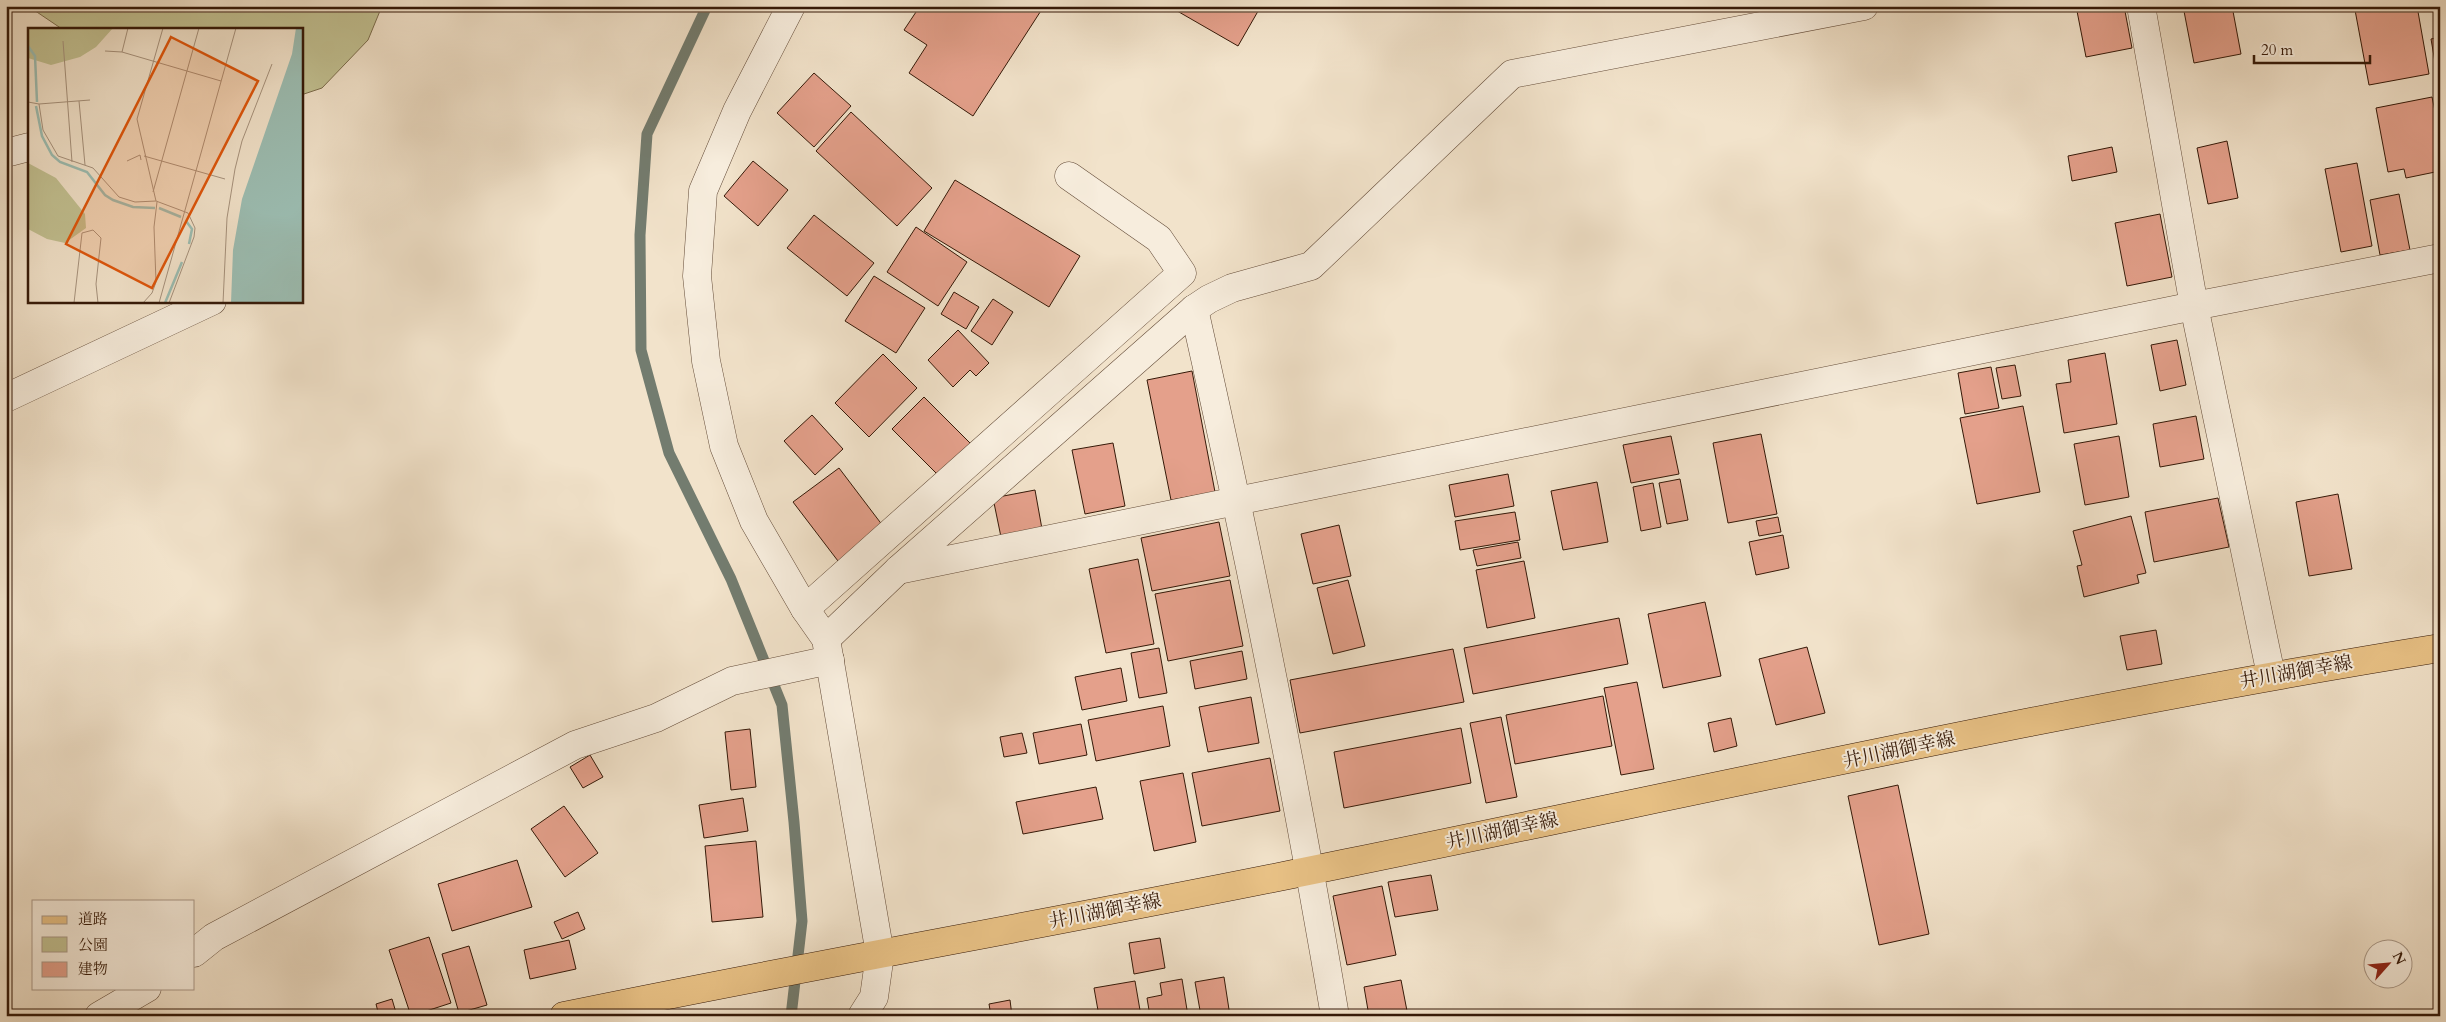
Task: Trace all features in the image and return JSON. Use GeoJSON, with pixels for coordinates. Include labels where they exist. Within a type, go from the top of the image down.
{"type":"FeatureCollection","features":[{"type":"Feature","properties":{"kind":"main road","name":"井川湖御幸線"},"geometry":{"type":"LineString","coordinates":[[564,1016],[760,976],[1310,871],[2271,675],[2440,648]]}},
{"type":"Feature","properties":{"kind":"street"},"geometry":{"type":"LineString","coordinates":[[791,6],[737,111],[703,191],[697,276],[706,361],[724,446],[754,521],[828,649],[880,954],[874,997],[862,1016]]}},
{"type":"Feature","properties":{"kind":"street"},"geometry":{"type":"LineString","coordinates":[[195,952],[214,937],[575,745],[656,718],[732,681],[828,649],[898,570],[1202,304],[1232,288],[1311,266],[1512,74],[1864,6]]}},
{"type":"Feature","properties":{"kind":"street"},"geometry":{"type":"LineString","coordinates":[[2141,6],[2194,306],[2271,675]]}},
{"type":"Feature","properties":{"kind":"street"},"geometry":{"type":"LineString","coordinates":[[6,153],[28,147]]}},
{"type":"Feature","properties":{"kind":"street"},"geometry":{"type":"LineString","coordinates":[[1069,176],[1159,239],[1202,304],[1237,501],[1310,871],[1335,1016]]}},
{"type":"Feature","properties":{"kind":"street"},"geometry":{"type":"LineString","coordinates":[[898,570],[2194,306],[2440,258]]}},
{"type":"Feature","properties":{"kind":"street"},"geometry":{"type":"LineString","coordinates":[[804,609],[1182,273]]}},
{"type":"Feature","properties":{"kind":"street"},"geometry":{"type":"LineString","coordinates":[[6,398],[210,302]]}},
{"type":"Feature","properties":{"kind":"street"},"geometry":{"type":"LineString","coordinates":[[99,1016],[144,990]]}},
{"type":"Feature","properties":{"kind":"green space"},"geometry":{"type":"Polygon","coordinates":[[[28,6],[382,6],[368,40],[322,88],[302,95],[302,28],[61,28],[28,6]]]}},
{"type":"Feature","properties":{"kind":"building"},"geometry":{"type":"Polygon","coordinates":[[[920,6],[1044,6],[973,116],[909,73],[927,45],[904,30],[920,6]]]}},
{"type":"Feature","properties":{"kind":"building"},"geometry":{"type":"Polygon","coordinates":[[[1173,6],[1261,6],[1238,46],[1172,8],[1173,6]]]}},
{"type":"Feature","properties":{"kind":"building"},"geometry":{"type":"Polygon","coordinates":[[[2076,6],[2124,6],[2132,48],[2086,57],[2076,6]]]}},
{"type":"Feature","properties":{"kind":"building"},"geometry":{"type":"Polygon","coordinates":[[[2183,6],[2232,6],[2241,54],[2194,63],[2183,6]]]}},
{"type":"Feature","properties":{"kind":"building"},"geometry":{"type":"Polygon","coordinates":[[[2378,6],[2417,6],[2429,74],[2369,85],[2355,10],[2378,6]]]}},
{"type":"Feature","properties":{"kind":"building"},"geometry":{"type":"Polygon","coordinates":[[[2440,37],[2440,73],[2437,74],[2431,39],[2440,37]]]}},
{"type":"Feature","properties":{"kind":"building"},"geometry":{"type":"Polygon","coordinates":[[[814,73],[851,106],[814,147],[777,113],[814,73]]]}},
{"type":"Feature","properties":{"kind":"building"},"geometry":{"type":"Polygon","coordinates":[[[2432,97],[2440,135],[2440,171],[2406,178],[2404,169],[2388,172],[2376,108],[2432,97]]]}},
{"type":"Feature","properties":{"kind":"building"},"geometry":{"type":"Polygon","coordinates":[[[851,112],[932,188],[897,226],[816,151],[851,112]]]}},
{"type":"Feature","properties":{"kind":"building"},"geometry":{"type":"Polygon","coordinates":[[[2227,141],[2238,198],[2208,204],[2197,148],[2227,141]]]}},
{"type":"Feature","properties":{"kind":"building"},"geometry":{"type":"Polygon","coordinates":[[[2112,147],[2117,172],[2072,181],[2068,156],[2112,147]]]}},
{"type":"Feature","properties":{"kind":"building"},"geometry":{"type":"Polygon","coordinates":[[[753,161],[788,190],[758,226],[724,196],[753,161]]]}},
{"type":"Feature","properties":{"kind":"building"},"geometry":{"type":"Polygon","coordinates":[[[2357,163],[2372,246],[2341,252],[2325,169],[2357,163]]]}},
{"type":"Feature","properties":{"kind":"building"},"geometry":{"type":"Polygon","coordinates":[[[955,180],[1080,256],[1049,307],[924,231],[955,180]]]}},
{"type":"Feature","properties":{"kind":"building"},"geometry":{"type":"Polygon","coordinates":[[[2399,194],[2410,250],[2380,255],[2370,200],[2399,194]]]}},
{"type":"Feature","properties":{"kind":"building"},"geometry":{"type":"Polygon","coordinates":[[[2160,214],[2172,277],[2127,286],[2115,223],[2160,214]]]}},
{"type":"Feature","properties":{"kind":"building"},"geometry":{"type":"Polygon","coordinates":[[[814,215],[874,263],[847,296],[787,248],[814,215]]]}},
{"type":"Feature","properties":{"kind":"building"},"geometry":{"type":"Polygon","coordinates":[[[916,227],[967,262],[938,306],[887,272],[916,227]]]}},
{"type":"Feature","properties":{"kind":"building"},"geometry":{"type":"Polygon","coordinates":[[[874,276],[925,308],[896,353],[845,321],[874,276]]]}},
{"type":"Feature","properties":{"kind":"building"},"geometry":{"type":"Polygon","coordinates":[[[954,292],[979,307],[966,329],[941,314],[954,292]]]}},
{"type":"Feature","properties":{"kind":"building"},"geometry":{"type":"Polygon","coordinates":[[[993,299],[1013,312],[992,345],[971,331],[993,299]]]}},
{"type":"Feature","properties":{"kind":"building"},"geometry":{"type":"Polygon","coordinates":[[[958,330],[989,363],[976,376],[970,370],[953,387],[928,360],[958,330]]]}},
{"type":"Feature","properties":{"kind":"building"},"geometry":{"type":"Polygon","coordinates":[[[2177,340],[2186,385],[2160,391],[2151,345],[2177,340]]]}},
{"type":"Feature","properties":{"kind":"building"},"geometry":{"type":"Polygon","coordinates":[[[2105,353],[2117,424],[2064,433],[2056,384],[2071,382],[2068,360],[2105,353]]]}},
{"type":"Feature","properties":{"kind":"building"},"geometry":{"type":"Polygon","coordinates":[[[883,354],[917,388],[869,437],[835,403],[883,354]]]}},
{"type":"Feature","properties":{"kind":"building"},"geometry":{"type":"Polygon","coordinates":[[[2015,365],[2021,396],[2002,399],[1996,368],[2015,365]]]}},
{"type":"Feature","properties":{"kind":"building"},"geometry":{"type":"Polygon","coordinates":[[[1991,367],[1999,408],[1965,414],[1958,373],[1991,367]]]}},
{"type":"Feature","properties":{"kind":"building"},"geometry":{"type":"Polygon","coordinates":[[[1192,371],[1215,492],[1171,500],[1147,380],[1192,371]]]}},
{"type":"Feature","properties":{"kind":"building"},"geometry":{"type":"Polygon","coordinates":[[[924,397],[972,445],[940,477],[892,429],[924,397]]]}},
{"type":"Feature","properties":{"kind":"building"},"geometry":{"type":"Polygon","coordinates":[[[2023,406],[2040,492],[1977,504],[1960,418],[2023,406]]]}},
{"type":"Feature","properties":{"kind":"building"},"geometry":{"type":"Polygon","coordinates":[[[812,415],[843,449],[815,475],[784,441],[812,415]]]}},
{"type":"Feature","properties":{"kind":"building"},"geometry":{"type":"Polygon","coordinates":[[[2196,416],[2204,459],[2160,467],[2153,424],[2196,416]]]}},
{"type":"Feature","properties":{"kind":"building"},"geometry":{"type":"Polygon","coordinates":[[[1761,434],[1777,514],[1728,523],[1713,443],[1761,434]]]}},
{"type":"Feature","properties":{"kind":"building"},"geometry":{"type":"Polygon","coordinates":[[[1671,436],[1679,474],[1631,483],[1623,445],[1671,436]]]}},
{"type":"Feature","properties":{"kind":"building"},"geometry":{"type":"Polygon","coordinates":[[[2119,436],[2129,497],[2085,505],[2074,444],[2119,436]]]}},
{"type":"Feature","properties":{"kind":"building"},"geometry":{"type":"Polygon","coordinates":[[[1113,443],[1125,506],[1085,514],[1072,450],[1113,443]]]}},
{"type":"Feature","properties":{"kind":"building"},"geometry":{"type":"Polygon","coordinates":[[[839,468],[883,526],[838,561],[793,502],[839,468]]]}},
{"type":"Feature","properties":{"kind":"building"},"geometry":{"type":"Polygon","coordinates":[[[1508,474],[1514,506],[1455,517],[1449,485],[1508,474]]]}},
{"type":"Feature","properties":{"kind":"building"},"geometry":{"type":"Polygon","coordinates":[[[1680,479],[1688,520],[1667,524],[1659,483],[1680,479]]]}},
{"type":"Feature","properties":{"kind":"building"},"geometry":{"type":"Polygon","coordinates":[[[1597,482],[1608,542],[1563,550],[1551,491],[1597,482]]]}},
{"type":"Feature","properties":{"kind":"building"},"geometry":{"type":"Polygon","coordinates":[[[1653,483],[1661,527],[1641,531],[1633,487],[1653,483]]]}},
{"type":"Feature","properties":{"kind":"building"},"geometry":{"type":"Polygon","coordinates":[[[1035,490],[1042,529],[1001,537],[993,498],[1035,490]]]}},
{"type":"Feature","properties":{"kind":"building"},"geometry":{"type":"Polygon","coordinates":[[[2338,494],[2352,569],[2309,576],[2296,502],[2338,494]]]}},
{"type":"Feature","properties":{"kind":"building"},"geometry":{"type":"Polygon","coordinates":[[[2218,498],[2229,547],[2154,562],[2145,512],[2218,498]]]}},
{"type":"Feature","properties":{"kind":"building"},"geometry":{"type":"Polygon","coordinates":[[[1515,512],[1520,540],[1460,550],[1455,521],[1515,512]]]}},
{"type":"Feature","properties":{"kind":"building"},"geometry":{"type":"Polygon","coordinates":[[[2131,516],[2146,573],[2137,575],[2139,583],[2084,597],[2077,566],[2082,565],[2073,531],[2131,516]]]}},
{"type":"Feature","properties":{"kind":"building"},"geometry":{"type":"Polygon","coordinates":[[[1778,517],[1781,532],[1759,536],[1756,521],[1778,517]]]}},
{"type":"Feature","properties":{"kind":"building"},"geometry":{"type":"Polygon","coordinates":[[[1219,522],[1230,576],[1152,591],[1141,538],[1219,522]]]}},
{"type":"Feature","properties":{"kind":"building"},"geometry":{"type":"Polygon","coordinates":[[[1339,525],[1351,576],[1313,584],[1301,534],[1339,525]]]}},
{"type":"Feature","properties":{"kind":"building"},"geometry":{"type":"Polygon","coordinates":[[[1783,535],[1789,568],[1756,575],[1749,542],[1783,535]]]}},
{"type":"Feature","properties":{"kind":"building"},"geometry":{"type":"Polygon","coordinates":[[[1518,542],[1521,558],[1477,566],[1473,550],[1518,542]]]}},
{"type":"Feature","properties":{"kind":"building"},"geometry":{"type":"Polygon","coordinates":[[[1138,559],[1154,644],[1106,653],[1089,569],[1138,559]]]}},
{"type":"Feature","properties":{"kind":"building"},"geometry":{"type":"Polygon","coordinates":[[[1524,561],[1535,618],[1487,628],[1476,570],[1524,561]]]}},
{"type":"Feature","properties":{"kind":"building"},"geometry":{"type":"Polygon","coordinates":[[[1230,580],[1243,646],[1168,661],[1155,594],[1230,580]]]}},
{"type":"Feature","properties":{"kind":"building"},"geometry":{"type":"Polygon","coordinates":[[[1348,580],[1365,646],[1333,654],[1317,588],[1348,580]]]}},
{"type":"Feature","properties":{"kind":"building"},"geometry":{"type":"Polygon","coordinates":[[[1705,602],[1721,676],[1663,688],[1648,614],[1705,602]]]}},
{"type":"Feature","properties":{"kind":"building"},"geometry":{"type":"Polygon","coordinates":[[[1619,618],[1628,664],[1473,694],[1464,648],[1619,618]]]}},
{"type":"Feature","properties":{"kind":"building"},"geometry":{"type":"Polygon","coordinates":[[[2156,630],[2162,664],[2127,670],[2120,636],[2156,630]]]}},
{"type":"Feature","properties":{"kind":"building"},"geometry":{"type":"Polygon","coordinates":[[[1807,647],[1825,713],[1776,725],[1759,659],[1807,647]]]}},
{"type":"Feature","properties":{"kind":"building"},"geometry":{"type":"Polygon","coordinates":[[[1159,648],[1167,693],[1139,698],[1131,653],[1159,648]]]}},
{"type":"Feature","properties":{"kind":"building"},"geometry":{"type":"Polygon","coordinates":[[[1453,649],[1464,702],[1300,733],[1290,680],[1453,649]]]}},
{"type":"Feature","properties":{"kind":"building"},"geometry":{"type":"Polygon","coordinates":[[[1242,651],[1247,679],[1195,689],[1190,661],[1242,651]]]}},
{"type":"Feature","properties":{"kind":"building"},"geometry":{"type":"Polygon","coordinates":[[[1121,668],[1127,701],[1082,710],[1075,677],[1121,668]]]}},
{"type":"Feature","properties":{"kind":"building"},"geometry":{"type":"Polygon","coordinates":[[[1637,682],[1654,769],[1621,775],[1604,688],[1637,682]]]}},
{"type":"Feature","properties":{"kind":"building"},"geometry":{"type":"Polygon","coordinates":[[[1603,696],[1612,746],[1515,764],[1506,715],[1603,696]]]}},
{"type":"Feature","properties":{"kind":"building"},"geometry":{"type":"Polygon","coordinates":[[[1251,697],[1259,743],[1208,752],[1199,707],[1251,697]]]}},
{"type":"Feature","properties":{"kind":"building"},"geometry":{"type":"Polygon","coordinates":[[[1163,706],[1170,746],[1096,761],[1088,720],[1163,706]]]}},
{"type":"Feature","properties":{"kind":"building"},"geometry":{"type":"Polygon","coordinates":[[[1501,717],[1517,797],[1486,803],[1470,723],[1501,717]]]}},
{"type":"Feature","properties":{"kind":"building"},"geometry":{"type":"Polygon","coordinates":[[[1731,718],[1737,746],[1714,752],[1708,723],[1731,718]]]}},
{"type":"Feature","properties":{"kind":"building"},"geometry":{"type":"Polygon","coordinates":[[[1081,724],[1087,755],[1039,764],[1033,733],[1081,724]]]}},
{"type":"Feature","properties":{"kind":"building"},"geometry":{"type":"Polygon","coordinates":[[[1461,728],[1471,783],[1344,808],[1334,752],[1461,728]]]}},
{"type":"Feature","properties":{"kind":"building"},"geometry":{"type":"Polygon","coordinates":[[[750,729],[756,787],[731,790],[725,732],[750,729]]]}},
{"type":"Feature","properties":{"kind":"building"},"geometry":{"type":"Polygon","coordinates":[[[1022,733],[1027,753],[1004,757],[1000,737],[1022,733]]]}},
{"type":"Feature","properties":{"kind":"building"},"geometry":{"type":"Polygon","coordinates":[[[590,755],[603,777],[583,788],[570,767],[590,755]]]}},
{"type":"Feature","properties":{"kind":"building"},"geometry":{"type":"Polygon","coordinates":[[[1270,758],[1280,811],[1202,826],[1192,773],[1270,758]]]}},
{"type":"Feature","properties":{"kind":"building"},"geometry":{"type":"Polygon","coordinates":[[[1183,773],[1196,842],[1154,851],[1140,781],[1183,773]]]}},
{"type":"Feature","properties":{"kind":"building"},"geometry":{"type":"Polygon","coordinates":[[[1898,785],[1929,934],[1879,945],[1848,796],[1898,785]]]}},
{"type":"Feature","properties":{"kind":"building"},"geometry":{"type":"Polygon","coordinates":[[[1096,787],[1103,819],[1023,834],[1016,802],[1096,787]]]}},
{"type":"Feature","properties":{"kind":"building"},"geometry":{"type":"Polygon","coordinates":[[[743,798],[748,831],[704,838],[699,805],[743,798]]]}},
{"type":"Feature","properties":{"kind":"building"},"geometry":{"type":"Polygon","coordinates":[[[564,806],[598,853],[565,877],[531,829],[564,806]]]}},
{"type":"Feature","properties":{"kind":"building"},"geometry":{"type":"Polygon","coordinates":[[[756,841],[763,917],[712,922],[705,846],[756,841]]]}},
{"type":"Feature","properties":{"kind":"building"},"geometry":{"type":"Polygon","coordinates":[[[517,860],[532,907],[452,931],[438,884],[517,860]]]}},
{"type":"Feature","properties":{"kind":"building"},"geometry":{"type":"Polygon","coordinates":[[[1431,875],[1438,910],[1395,917],[1388,882],[1431,875]]]}},
{"type":"Feature","properties":{"kind":"building"},"geometry":{"type":"Polygon","coordinates":[[[1382,886],[1396,955],[1347,965],[1333,896],[1382,886]]]}},
{"type":"Feature","properties":{"kind":"building"},"geometry":{"type":"Polygon","coordinates":[[[578,912],[585,929],[562,939],[554,922],[578,912]]]}},
{"type":"Feature","properties":{"kind":"building"},"geometry":{"type":"Polygon","coordinates":[[[429,937],[451,1003],[411,1016],[389,950],[429,937]]]}},
{"type":"Feature","properties":{"kind":"building"},"geometry":{"type":"Polygon","coordinates":[[[1160,938],[1165,968],[1134,974],[1129,943],[1160,938]]]}},
{"type":"Feature","properties":{"kind":"building"},"geometry":{"type":"Polygon","coordinates":[[[569,940],[576,969],[530,979],[524,950],[569,940]]]}},
{"type":"Feature","properties":{"kind":"building"},"geometry":{"type":"Polygon","coordinates":[[[469,946],[487,1005],[459,1013],[442,954],[469,946]]]}},
{"type":"Feature","properties":{"kind":"building"},"geometry":{"type":"Polygon","coordinates":[[[1224,977],[1230,1016],[1201,1016],[1195,982],[1224,977]]]}},
{"type":"Feature","properties":{"kind":"building"},"geometry":{"type":"Polygon","coordinates":[[[1182,979],[1188,1016],[1150,1016],[1147,998],[1162,995],[1160,983],[1182,979]]]}},
{"type":"Feature","properties":{"kind":"building"},"geometry":{"type":"Polygon","coordinates":[[[1401,980],[1408,1016],[1369,1016],[1364,987],[1401,980]]]}},
{"type":"Feature","properties":{"kind":"building"},"geometry":{"type":"Polygon","coordinates":[[[1135,981],[1141,1016],[1099,1016],[1094,988],[1135,981]]]}},
{"type":"Feature","properties":{"kind":"building"},"geometry":{"type":"Polygon","coordinates":[[[392,999],[397,1016],[379,1016],[376,1004],[392,999]]]}},
{"type":"Feature","properties":{"kind":"building"},"geometry":{"type":"Polygon","coordinates":[[[1010,1000],[1012,1016],[991,1016],[989,1004],[1010,1000]]]}},
{"type":"Feature","properties":{"kind":"waterway"},"geometry":{"type":"LineString","coordinates":[[707,6],[647,134],[640,235],[641,350],[669,453],[731,579],[782,705],[802,921],[791,1016]]}}]}
